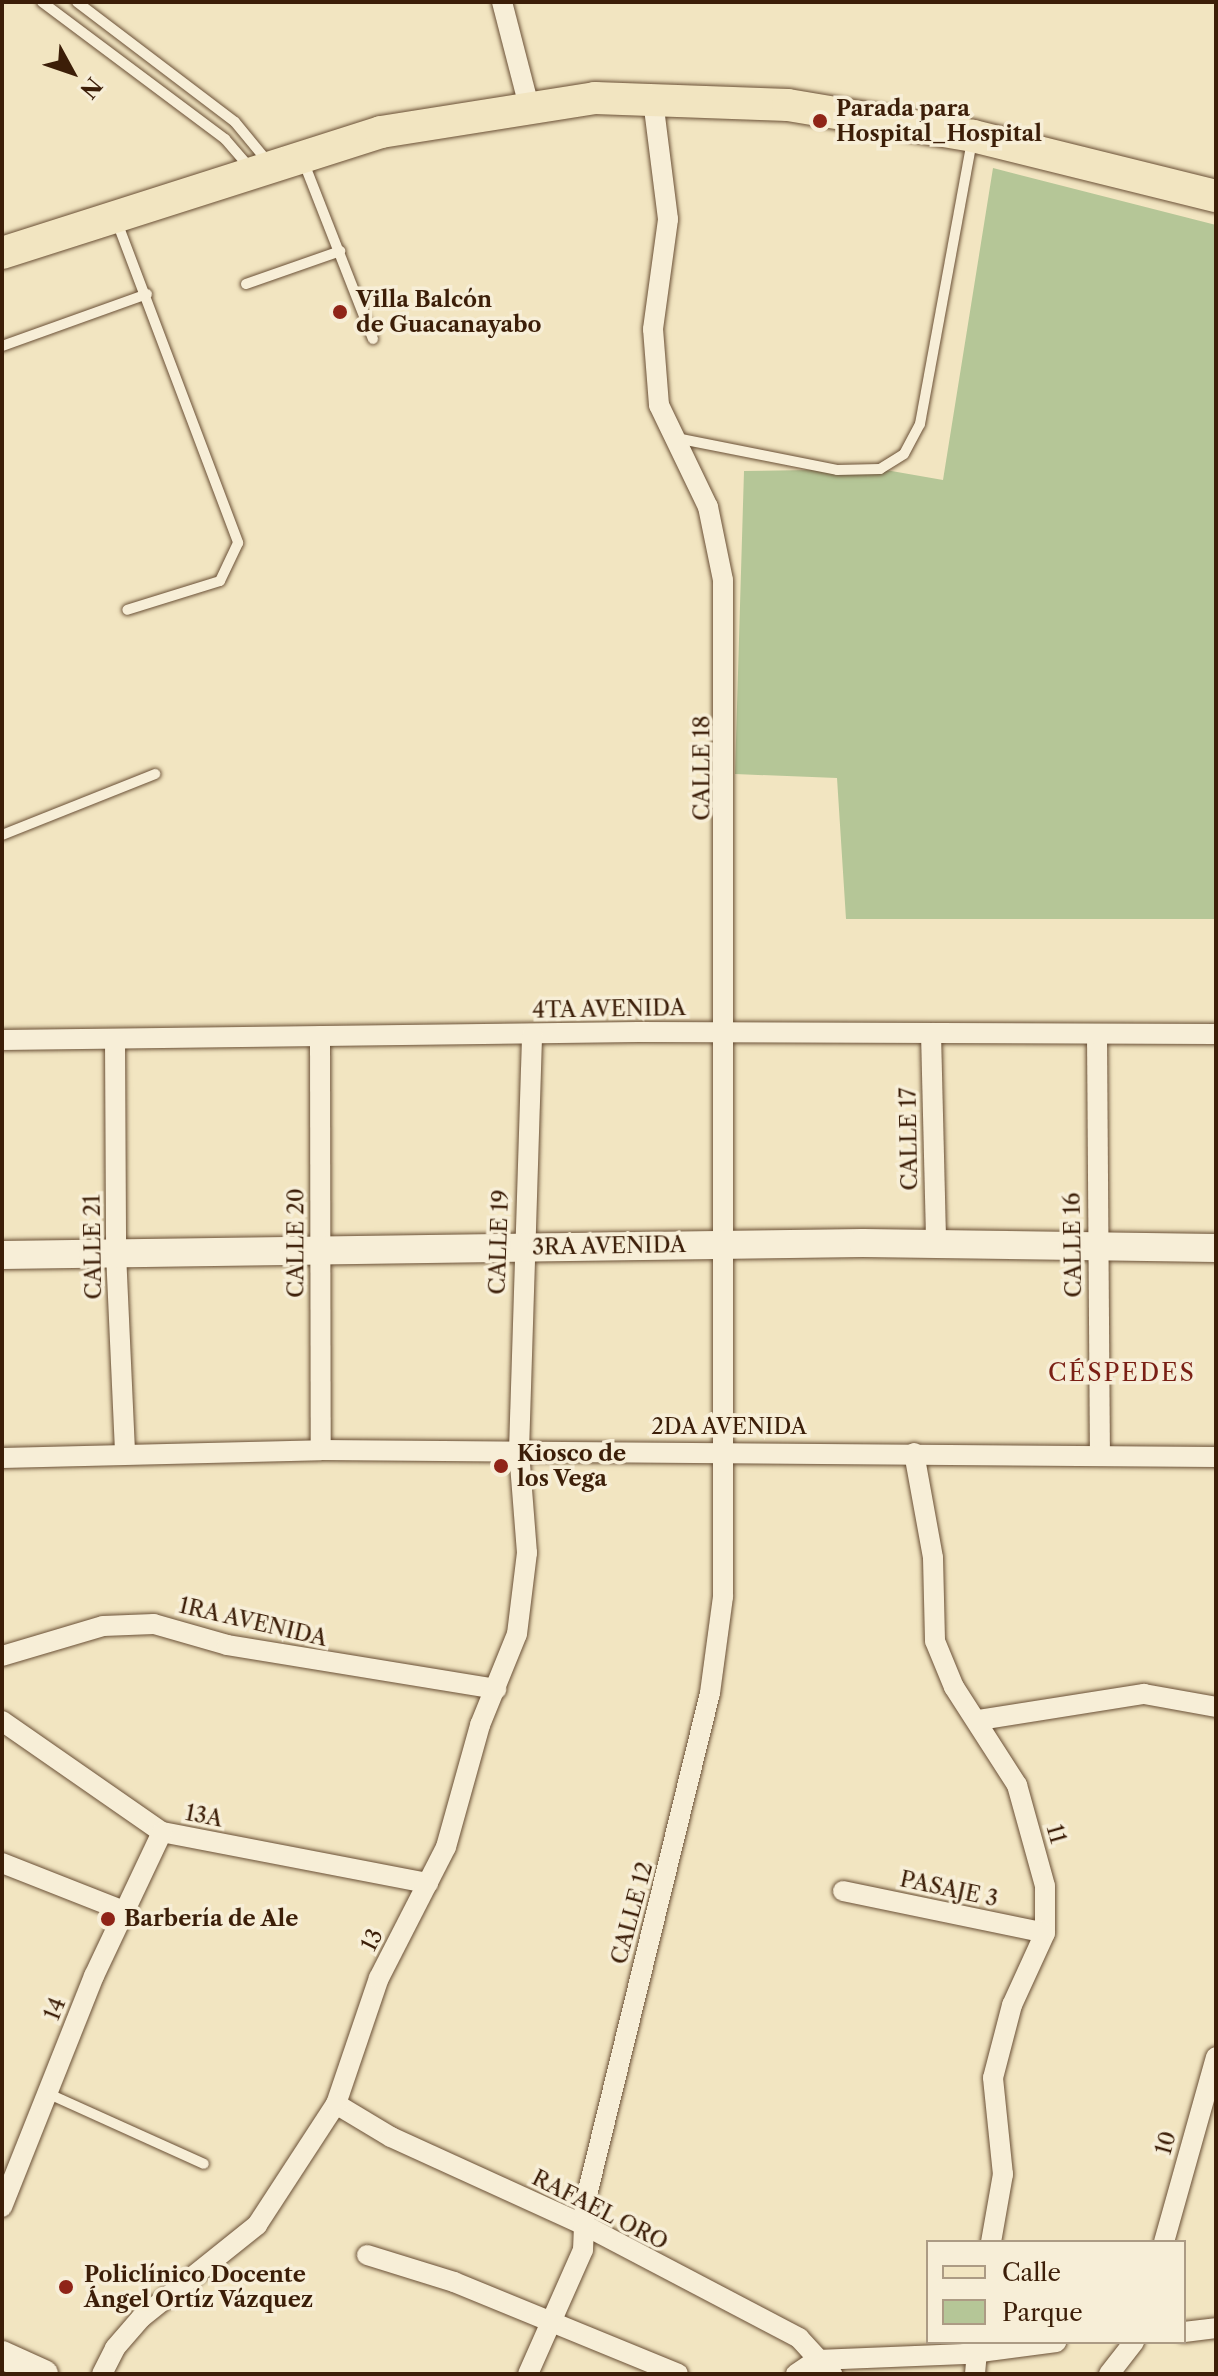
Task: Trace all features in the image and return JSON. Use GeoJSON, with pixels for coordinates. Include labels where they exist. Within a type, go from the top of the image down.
{"type":"FeatureCollection","features":[{"type":"Feature","properties":{"kind":"main road"},"geometry":{"type":"LineString","coordinates":[[2,253],[381,132],[595,98],[788,105],[973,136],[1216,196]]}},
{"type":"Feature","properties":{"kind":"street"},"geometry":{"type":"LineString","coordinates":[[502,2],[530,110]]}},
{"type":"Feature","properties":{"kind":"street","name":"CALLE 18"},"geometry":{"type":"LineString","coordinates":[[653,100],[668,219],[653,329],[659,405],[708,507],[723,580],[727,1244],[723,1451]]}},
{"type":"Feature","properties":{"kind":"street","name":"4TA AVENIDA"},"geometry":{"type":"LineString","coordinates":[[2,1040],[726,1032],[1216,1034]]}},
{"type":"Feature","properties":{"kind":"street","name":"CALLE 17"},"geometry":{"type":"LineString","coordinates":[[931,1033],[936,1244]]}},
{"type":"Feature","properties":{"kind":"street","name":"CALLE 19"},"geometry":{"type":"LineString","coordinates":[[519,1451],[522,1246],[532,1034]]}},
{"type":"Feature","properties":{"kind":"street","name":"CALLE 16"},"geometry":{"type":"LineString","coordinates":[[1097,1034],[1096,1245],[1100,1455]]}},
{"type":"Feature","properties":{"kind":"street","name":"CALLE 20"},"geometry":{"type":"LineString","coordinates":[[320,1036],[321,1450]]}},
{"type":"Feature","properties":{"kind":"street","name":"CALLE 21"},"geometry":{"type":"LineString","coordinates":[[115,1040],[116,1253],[125,1451]]}},
{"type":"Feature","properties":{"kind":"street","name":"3RA AVENIDA"},"geometry":{"type":"LineString","coordinates":[[2,1255],[727,1244],[1216,1248]]}},
{"type":"Feature","properties":{"kind":"street","name":"2DA AVENIDA"},"geometry":{"type":"LineString","coordinates":[[2,1458],[125,1451],[321,1450],[1216,1457]]}},
{"type":"Feature","properties":{"kind":"street","name":"13"},"geometry":{"type":"LineString","coordinates":[[102,2374],[141,2318],[257,2225],[336,2104],[379,1978],[446,1847],[480,1725],[517,1634],[527,1553],[519,1451]]}},
{"type":"Feature","properties":{"kind":"street","name":"CALLE 12"},"geometry":{"type":"LineString","coordinates":[[528,2374],[554,2322],[583,2250],[584,2225],[617,2060],[710,1693],[723,1597],[723,1451]]}},
{"type":"Feature","properties":{"kind":"street","name":"11"},"geometry":{"type":"LineString","coordinates":[[914,1453],[933,1558],[935,1641],[954,1687],[979,1720],[1017,1785],[1045,1886],[1045,1933],[1012,2005],[993,2078],[1003,2174],[991,2240]]}},
{"type":"Feature","properties":{"kind":"street","name":"1RA AVENIDA"},"geometry":{"type":"LineString","coordinates":[[2,1656],[103,1626],[154,1624],[227,1645],[496,1689]]}},
{"type":"Feature","properties":{"kind":"street"},"geometry":{"type":"LineString","coordinates":[[979,1720],[1144,1694],[1192,1698],[1216,1707]]}},
{"type":"Feature","properties":{"kind":"street","name":"13A"},"geometry":{"type":"LineString","coordinates":[[2,1721],[162,1832],[428,1883]]}},
{"type":"Feature","properties":{"kind":"street","name":"14"},"geometry":{"type":"LineString","coordinates":[[2,2207],[124,1911],[162,1832]]}},
{"type":"Feature","properties":{"kind":"street"},"geometry":{"type":"LineString","coordinates":[[2,1863],[124,1911]]}},
{"type":"Feature","properties":{"kind":"street","name":"PASAJE 3"},"geometry":{"type":"LineString","coordinates":[[843,1891],[1045,1933]]}},
{"type":"Feature","properties":{"kind":"street","name":"10"},"geometry":{"type":"LineString","coordinates":[[1165,2240],[1216,2057]]}},
{"type":"Feature","properties":{"kind":"street","name":"RAFAEL ORO"},"geometry":{"type":"LineString","coordinates":[[336,2104],[391,2137],[584,2225],[799,2338],[825,2367]]}},
{"type":"Feature","properties":{"kind":"street"},"geometry":{"type":"LineString","coordinates":[[367,2255],[554,2322],[678,2374]]}},
{"type":"Feature","properties":{"kind":"street"},"geometry":{"type":"LineString","coordinates":[[1186,2332],[1216,2328]]}},
{"type":"Feature","properties":{"kind":"street"},"geometry":{"type":"LineString","coordinates":[[796,2374],[825,2367],[1025,2344]]}},
{"type":"Feature","properties":{"kind":"street"},"geometry":{"type":"LineString","coordinates":[[1109,2374],[1132,2344]]}},
{"type":"Feature","properties":{"kind":"street"},"geometry":{"type":"LineString","coordinates":[[975,2374],[978,2347]]}},
{"type":"Feature","properties":{"kind":"street"},"geometry":{"type":"LineString","coordinates":[[2,2355],[44,2374]]}},
{"type":"Feature","properties":{"kind":"lane"},"geometry":{"type":"LineString","coordinates":[[42,2],[225,139],[276,165]]}},
{"type":"Feature","properties":{"kind":"lane"},"geometry":{"type":"LineString","coordinates":[[77,2],[235,122],[276,165],[340,251],[373,339]]}},
{"type":"Feature","properties":{"kind":"lane"},"geometry":{"type":"LineString","coordinates":[[673,437],[837,470],[880,469],[904,454],[920,424],[973,136]]}},
{"type":"Feature","properties":{"kind":"lane"},"geometry":{"type":"LineString","coordinates":[[115,217],[147,294],[238,543],[220,581],[127,610]]}},
{"type":"Feature","properties":{"kind":"lane"},"geometry":{"type":"LineString","coordinates":[[246,284],[340,251]]}},
{"type":"Feature","properties":{"kind":"lane"},"geometry":{"type":"LineString","coordinates":[[2,346],[147,294]]}},
{"type":"Feature","properties":{"kind":"lane"},"geometry":{"type":"LineString","coordinates":[[2,835],[155,774]]}},
{"type":"Feature","properties":{"kind":"lane"},"geometry":{"type":"LineString","coordinates":[[47,2093],[204,2164]]}},
{"type":"Feature","properties":{"kind":"green space"},"geometry":{"type":"Polygon","coordinates":[[[993,168],[1216,225],[1216,919],[846,919],[837,778],[735,774],[744,471],[880,469],[943,480],[993,168]]]}},
{"type":"Feature","properties":{"kind":"place","name":"Parada para Hospital_Hospital"},"geometry":{"type":"Point","coordinates":[820,121]}},
{"type":"Feature","properties":{"kind":"place","name":"Villa Balcón de Guacanayabo"},"geometry":{"type":"Point","coordinates":[340,312]}},
{"type":"Feature","properties":{"kind":"place","name":"Kiosco de los Vega"},"geometry":{"type":"Point","coordinates":[501,1466]}},
{"type":"Feature","properties":{"kind":"place","name":"Barbería de Ale"},"geometry":{"type":"Point","coordinates":[108,1919]}},
{"type":"Feature","properties":{"kind":"place","name":"Policlínico Docente Ángel Ortíz Vázquez"},"geometry":{"type":"Point","coordinates":[66,2287]}},
{"type":"Feature","properties":{"kind":"district","name":"CÉSPEDES"},"geometry":{"type":"Point","coordinates":[1122,1373]}}]}
